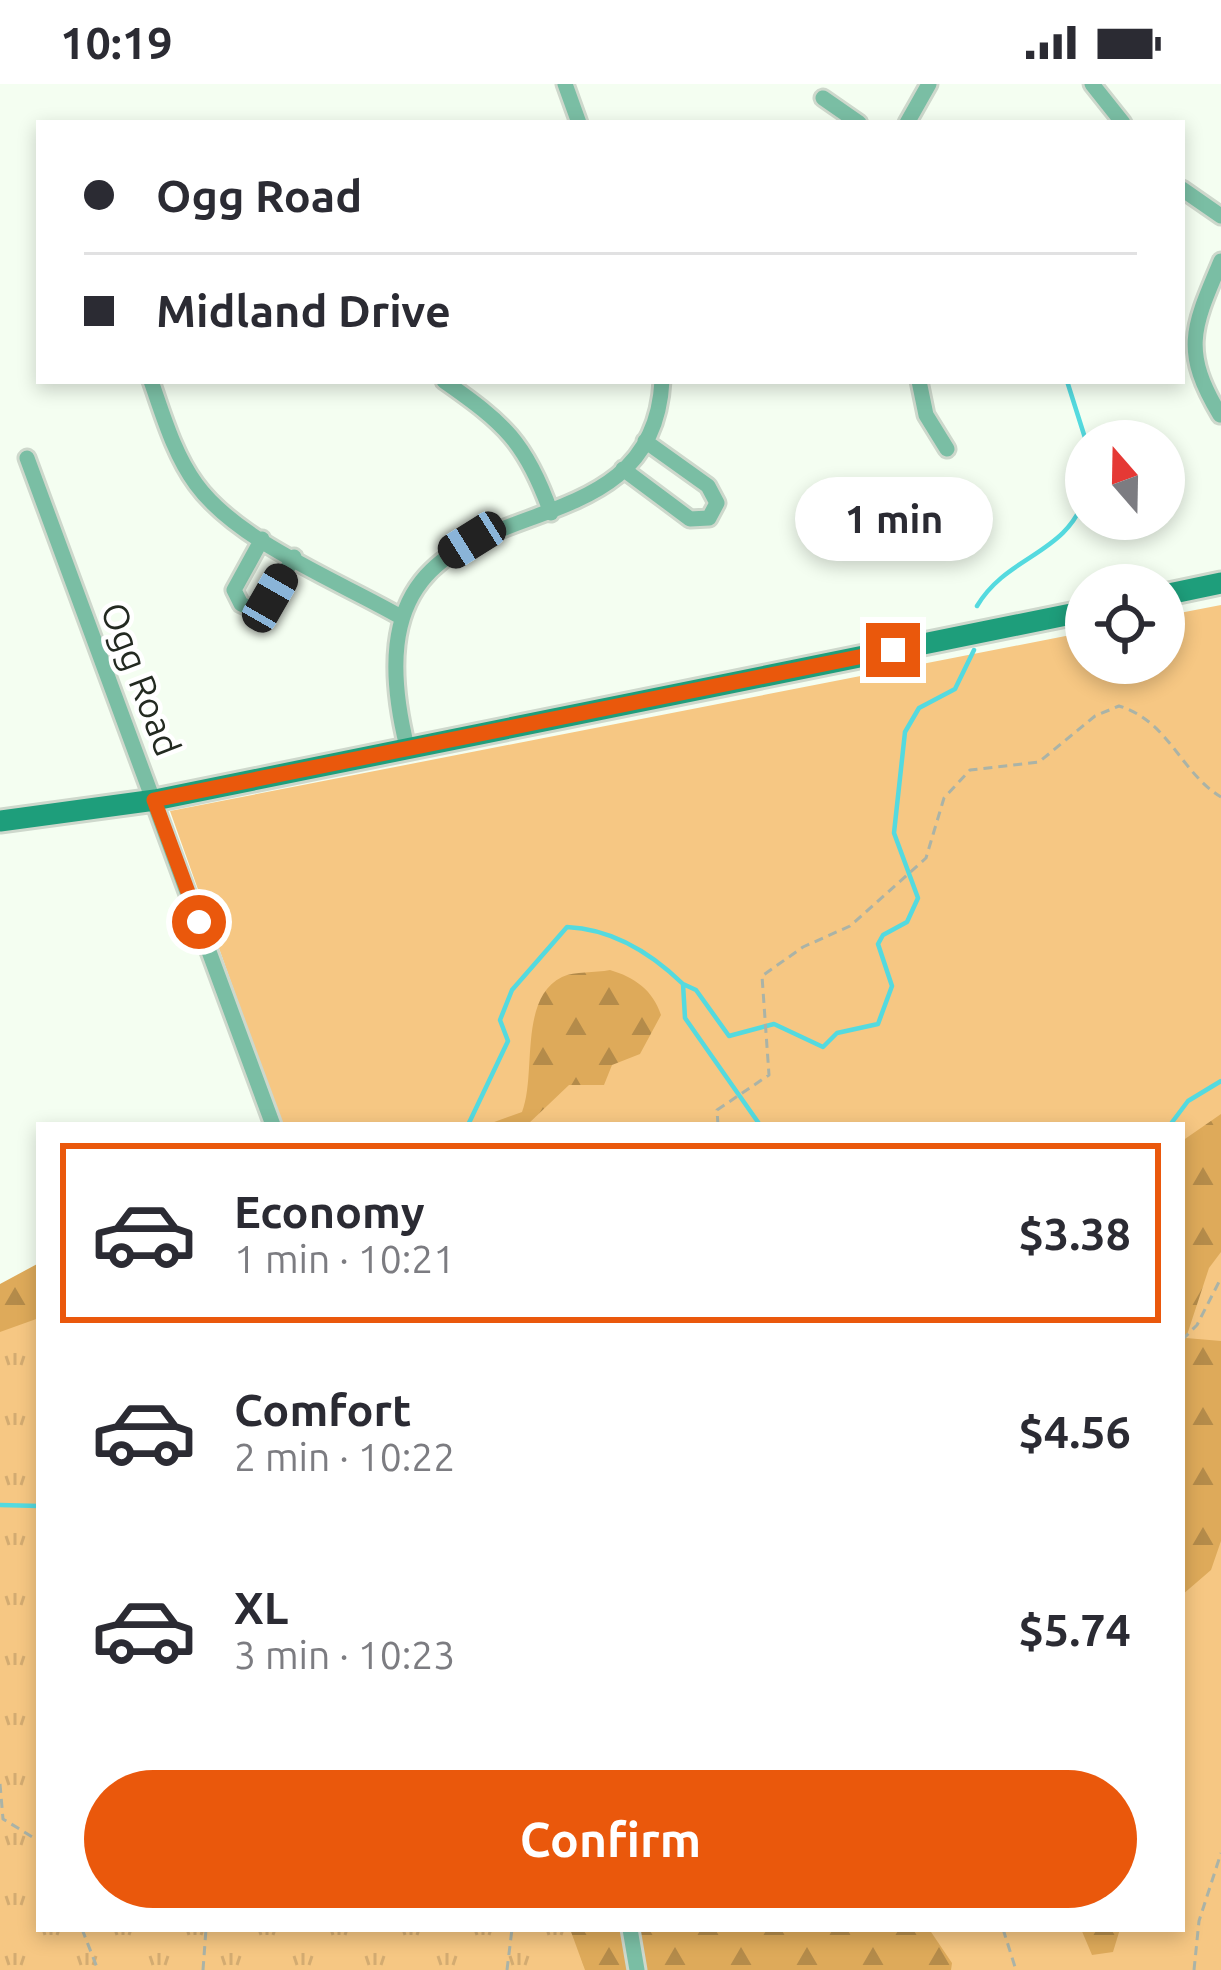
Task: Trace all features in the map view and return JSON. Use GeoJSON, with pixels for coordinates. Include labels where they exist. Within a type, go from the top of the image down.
{"type":"FeatureCollection","features":[{"type":"Feature","properties":{"kind":"main road"},"geometry":{"type":"LineString","coordinates":[[1185,591],[1221,583]]}},
{"type":"Feature","properties":{"kind":"main road"},"geometry":{"type":"LineString","coordinates":[[0,821],[154,800],[1065,615]]}},
{"type":"Feature","properties":{"kind":"street"},"geometry":{"type":"LineString","coordinates":[[565,84],[578,120]]}},
{"type":"Feature","properties":{"kind":"street"},"geometry":{"type":"LineString","coordinates":[[910,120],[928,84]]}},
{"type":"Feature","properties":{"kind":"street"},"geometry":{"type":"LineString","coordinates":[[1092,84],[1121,120]]}},
{"type":"Feature","properties":{"kind":"street"},"geometry":{"type":"LineString","coordinates":[[823,98],[855,120]]}},
{"type":"Feature","properties":{"kind":"street"},"geometry":{"type":"LineString","coordinates":[[1185,191],[1221,216]]}},
{"type":"Feature","properties":{"kind":"street"},"geometry":{"type":"LineString","coordinates":[[1220,415],[1196,369],[1192,349],[1194,328],[1221,261]]}},
{"type":"Feature","properties":{"kind":"street"},"geometry":{"type":"LineString","coordinates":[[152,384],[193,481],[226,515],[400,616]]}},
{"type":"Feature","properties":{"kind":"street"},"geometry":{"type":"LineString","coordinates":[[447,384],[512,433],[528,454],[551,513]]}},
{"type":"Feature","properties":{"kind":"street"},"geometry":{"type":"LineString","coordinates":[[407,747],[393,670],[400,616],[444,558],[496,529],[551,513],[601,490],[645,441],[659,412],[662,384]]}},
{"type":"Feature","properties":{"kind":"street"},"geometry":{"type":"LineString","coordinates":[[920,384],[926,415],[947,449]]}},
{"type":"Feature","properties":{"kind":"street"},"geometry":{"type":"LineString","coordinates":[[623,469],[690,519],[709,518],[715,512],[717,503],[708,486],[645,441]]}},
{"type":"Feature","properties":{"kind":"street","name":"Ogg Road"},"geometry":{"type":"LineString","coordinates":[[27,458],[272,1122]]}},
{"type":"Feature","properties":{"kind":"street"},"geometry":{"type":"LineString","coordinates":[[262,539],[234,590],[241,604],[250,608],[270,598],[294,557]]}},
{"type":"Feature","properties":{"kind":"street"},"geometry":{"type":"LineString","coordinates":[[631,1932],[637,1970]]}},
{"type":"Feature","properties":{"kind":"path"},"geometry":{"type":"LineString","coordinates":[[717,1122],[714,1114],[760,1083],[771,1066],[759,984],[766,971],[850,926],[926,858],[944,798],[962,776],[979,766],[1047,758],[1110,708],[1130,709],[1152,723],[1198,780],[1221,797]]}},
{"type":"Feature","properties":{"kind":"path"},"geometry":{"type":"LineString","coordinates":[[1185,1337],[1197,1325],[1221,1278]]}},
{"type":"Feature","properties":{"kind":"path"},"geometry":{"type":"LineString","coordinates":[[0,1784],[3,1819],[36,1838]]}},
{"type":"Feature","properties":{"kind":"path"},"geometry":{"type":"LineString","coordinates":[[1194,1970],[1199,1921],[1221,1852]]}},
{"type":"Feature","properties":{"kind":"path"},"geometry":{"type":"LineString","coordinates":[[83,1932],[98,1970]]}},
{"type":"Feature","properties":{"kind":"path"},"geometry":{"type":"LineString","coordinates":[[203,1970],[206,1932]]}},
{"type":"Feature","properties":{"kind":"path"},"geometry":{"type":"LineString","coordinates":[[508,1970],[512,1932]]}},
{"type":"Feature","properties":{"kind":"path"},"geometry":{"type":"LineString","coordinates":[[1004,1932],[1016,1970]]}},
{"type":"Feature","properties":{"kind":"green space"},"geometry":{"type":"Polygon","coordinates":[[[1221,605],[1221,1970],[585,1970],[571,1932],[1185,1932],[1185,1122],[281,1122],[170,811],[1065,636],[1065,684],[1185,684],[1185,612],[1221,605]]]}},
{"type":"Feature","properties":{"kind":"green space"},"geometry":{"type":"Polygon","coordinates":[[[610,970],[627,976],[653,998],[661,1015],[640,1054],[612,1065],[604,1085],[569,1085],[530,1122],[494,1122],[522,1112],[539,1002],[548,988],[567,975],[610,970]]]}},
{"type":"Feature","properties":{"kind":"green space"},"geometry":{"type":"Polygon","coordinates":[[[1221,1114],[1221,1252],[1209,1268],[1186,1338],[1221,1341],[1221,1541],[1211,1570],[1185,1592],[1185,1139],[1221,1114]]]}},
{"type":"Feature","properties":{"kind":"green space"},"geometry":{"type":"Polygon","coordinates":[[[36,1265],[36,1394],[0,1476],[0,1284],[36,1265]]]}},
{"type":"Feature","properties":{"kind":"green space"},"geometry":{"type":"Polygon","coordinates":[[[36,1319],[36,1932],[571,1932],[585,1970],[0,1970],[0,1332],[36,1319]]]}},
{"type":"Feature","properties":{"kind":"green space"},"geometry":{"type":"Polygon","coordinates":[[[0,1521],[36,1932],[931,1932],[952,1963],[951,1970],[0,1970],[0,1521]]]}},
{"type":"Feature","properties":{"kind":"green space"},"geometry":{"type":"Polygon","coordinates":[[[1082,1932],[1119,1932],[1113,1952],[1092,1955],[1082,1932]]]}},
{"type":"Feature","properties":{"kind":"waterway"},"geometry":{"type":"LineString","coordinates":[[1068,384],[1079,420]]}},
{"type":"Feature","properties":{"kind":"waterway"},"geometry":{"type":"LineString","coordinates":[[977,606],[1005,575],[1065,531]]}},
{"type":"Feature","properties":{"kind":"waterway"},"geometry":{"type":"LineString","coordinates":[[683,984],[696,990],[729,1036],[774,1024],[823,1047],[837,1033],[878,1024],[892,986],[878,944],[883,935],[907,922],[918,898],[894,833],[905,732],[919,708],[955,689],[974,650]]}},
{"type":"Feature","properties":{"kind":"waterway"},"geometry":{"type":"LineString","coordinates":[[469,1122],[508,1041],[500,1020],[512,990],[567,927],[600,932],[630,945],[683,984],[685,1018],[758,1122]]}},
{"type":"Feature","properties":{"kind":"waterway"},"geometry":{"type":"LineString","coordinates":[[1172,1122],[1188,1101],[1221,1081]]}},
{"type":"Feature","properties":{"kind":"waterway"},"geometry":{"type":"LineString","coordinates":[[0,1505],[36,1506]]}},
{"type":"Feature","properties":{"kind":"route"},"geometry":{"type":"LineString","coordinates":[[199,922],[154,800],[893,650]]}}]}
